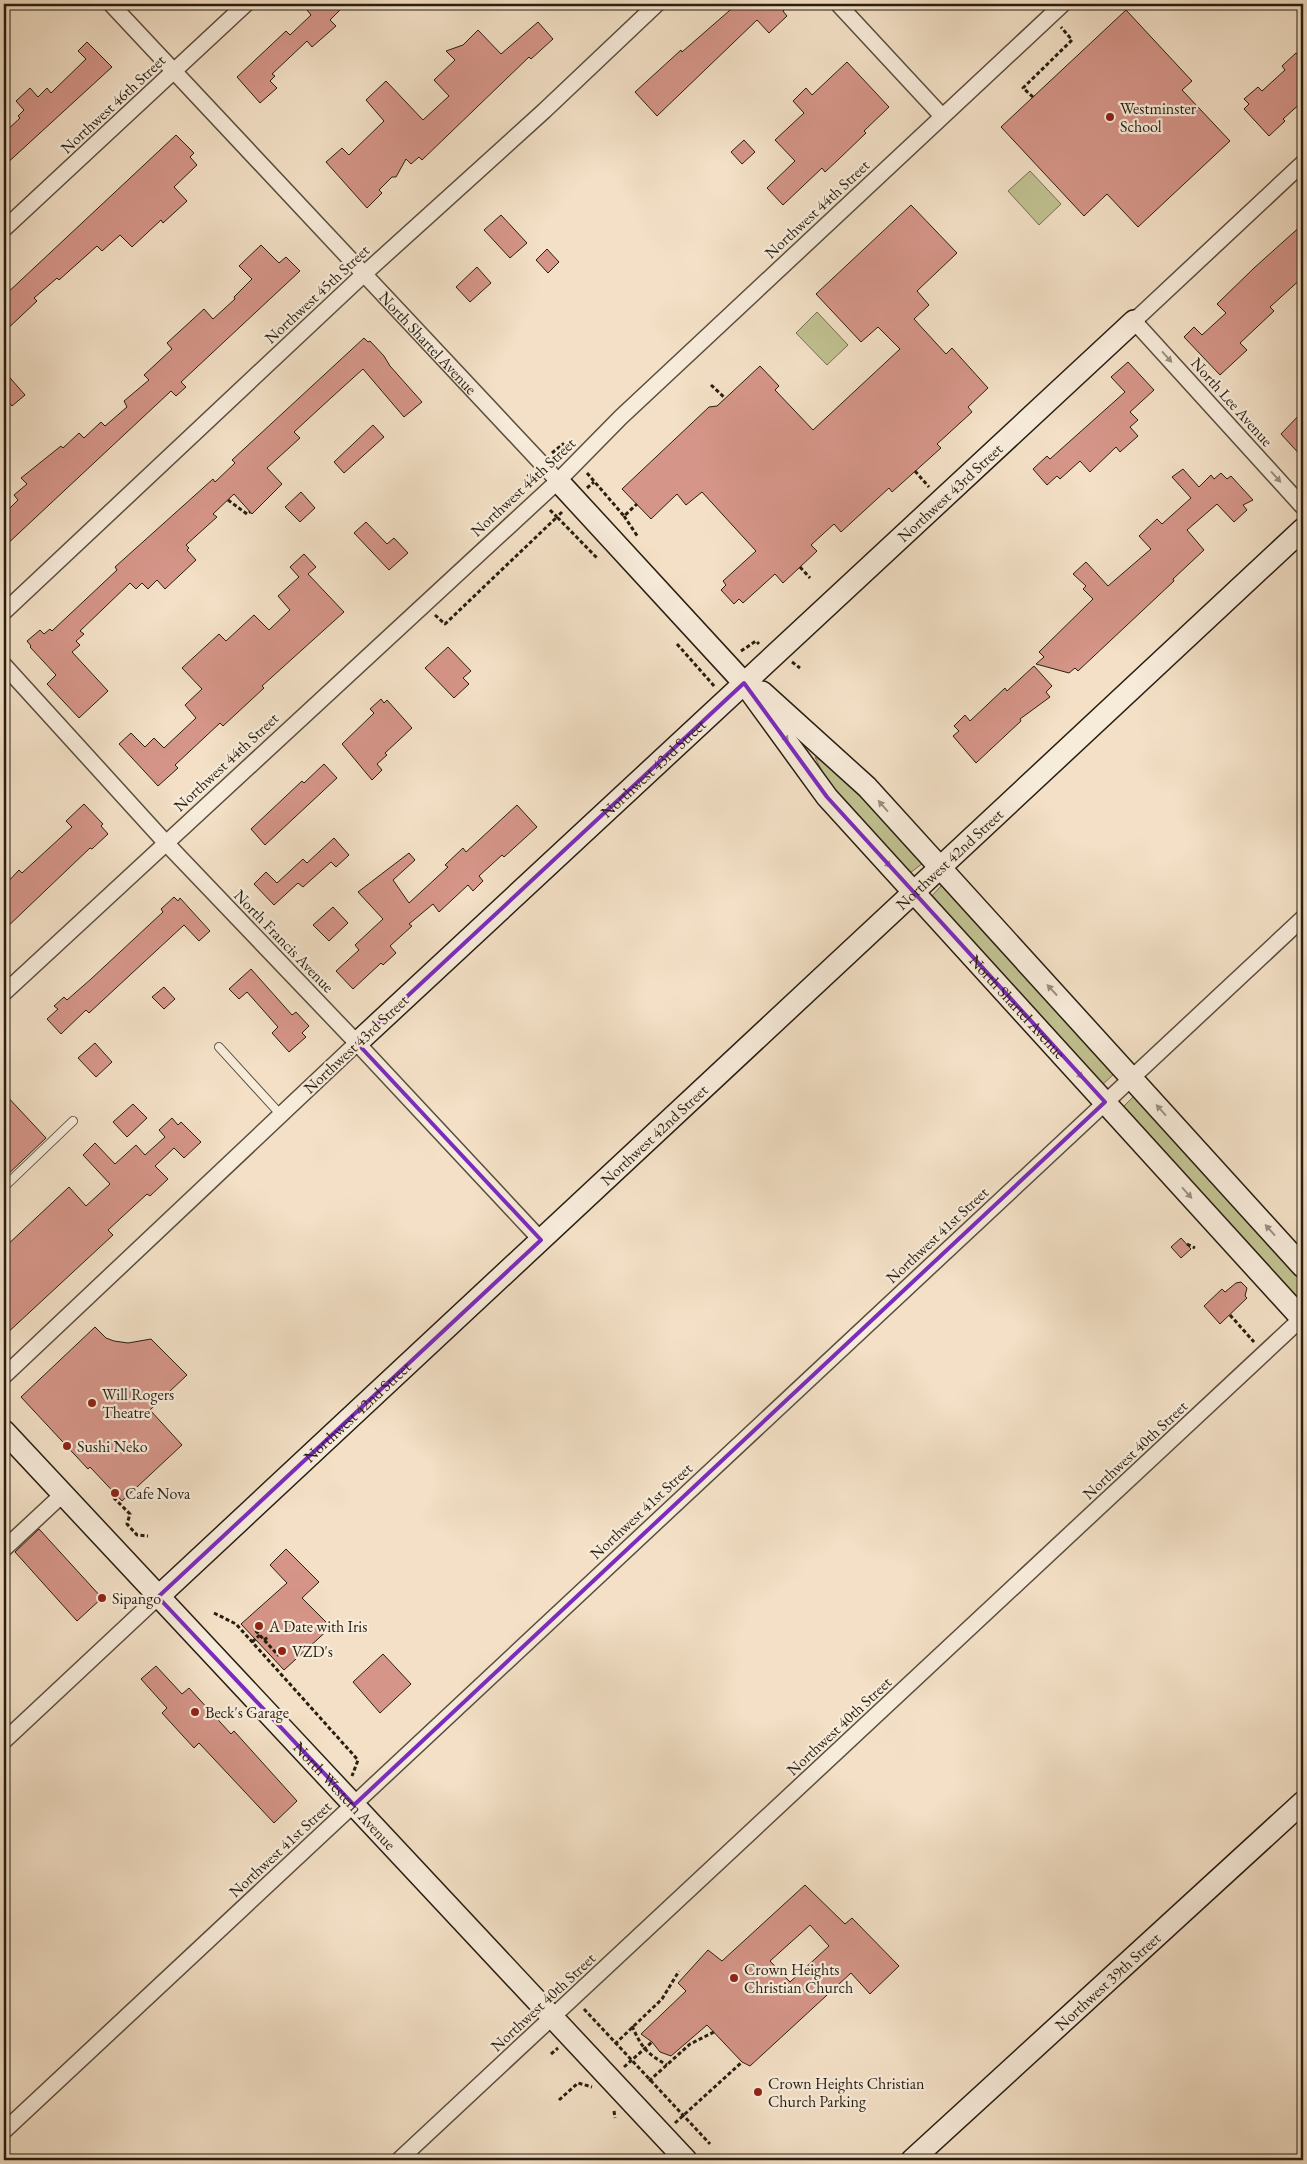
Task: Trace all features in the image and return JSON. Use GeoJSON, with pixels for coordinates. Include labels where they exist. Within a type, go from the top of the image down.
{"type":"FeatureCollection","features":[{"type":"Feature","properties":{"kind":"street","name":"North Shartel Avenue"},"geometry":{"type":"LineString","coordinates":[[111,4],[558,480],[744,683],[827,797],[1303,1319]]}},
{"type":"Feature","properties":{"kind":"street","name":"Northwest 46th Street"},"geometry":{"type":"LineString","coordinates":[[4,229],[246,4]]}},
{"type":"Feature","properties":{"kind":"street","name":"Northwest 45th Street"},"geometry":{"type":"LineString","coordinates":[[4,612],[364,274],[657,4]]}},
{"type":"Feature","properties":{"kind":"street"},"geometry":{"type":"LineString","coordinates":[[838,4],[942,116]]}},
{"type":"Feature","properties":{"kind":"street","name":"Northwest 44th Street"},"geometry":{"type":"LineString","coordinates":[[4,993],[558,480],[622,417],[1063,4]]}},
{"type":"Feature","properties":{"kind":"street","name":"Northwest 43rd Street"},"geometry":{"type":"LineString","coordinates":[[4,1376],[357,1043],[1303,163]]}},
{"type":"Feature","properties":{"kind":"street","name":"North Lee Avenue"},"geometry":{"type":"LineString","coordinates":[[1134,321],[1303,507]]}},
{"type":"Feature","properties":{"kind":"street","name":"Northwest 42nd Street"},"geometry":{"type":"LineString","coordinates":[[4,1741],[1303,529]]}},
{"type":"Feature","properties":{"kind":"street","name":"North Francis Avenue"},"geometry":{"type":"LineString","coordinates":[[4,665],[165,842],[357,1043],[541,1240]]}},
{"type":"Feature","properties":{"kind":"street","name":"North Shartel Avenue"},"geometry":{"type":"LineString","coordinates":[[744,683],[767,694],[802,728],[846,766],[1303,1266]]}},
{"type":"Feature","properties":{"kind":"street","name":"Northwest 41st Street"},"geometry":{"type":"LineString","coordinates":[[4,2131],[547,1621],[1303,918]]}},
{"type":"Feature","properties":{"kind":"street","name":"Northwest 40th Street"},"geometry":{"type":"LineString","coordinates":[[399,2160],[1264,1353],[1303,1319]]}},
{"type":"Feature","properties":{"kind":"street","name":"North Western Avenue"},"geometry":{"type":"LineString","coordinates":[[4,1431],[686,2160]]}},
{"type":"Feature","properties":{"kind":"street"},"geometry":{"type":"LineString","coordinates":[[4,1549],[62,1495]]}},
{"type":"Feature","properties":{"kind":"street","name":"Northwest 39th Street"},"geometry":{"type":"LineString","coordinates":[[912,2160],[1303,1802]]}},
{"type":"Feature","properties":{"kind":"lane"},"geometry":{"type":"LineString","coordinates":[[219,1047],[281,1115]]}},
{"type":"Feature","properties":{"kind":"lane"},"geometry":{"type":"LineString","coordinates":[[4,1187],[73,1121]]}},
{"type":"Feature","properties":{"kind":"path"},"geometry":{"type":"LineString","coordinates":[[1033,97],[1023,88],[1072,40],[1050,16]]}},
{"type":"Feature","properties":{"kind":"path"},"geometry":{"type":"LineString","coordinates":[[711,384],[725,398]]}},
{"type":"Feature","properties":{"kind":"path"},"geometry":{"type":"LineString","coordinates":[[228,500],[247,514],[250,512]]}},
{"type":"Feature","properties":{"kind":"path"},"geometry":{"type":"LineString","coordinates":[[629,512],[637,504]]}},
{"type":"Feature","properties":{"kind":"path"},"geometry":{"type":"LineString","coordinates":[[624,516],[644,544]]}},
{"type":"Feature","properties":{"kind":"path"},"geometry":{"type":"LineString","coordinates":[[424,604],[444,624],[557,517],[598,558]]}},
{"type":"Feature","properties":{"kind":"path"},"geometry":{"type":"LineString","coordinates":[[800,567],[810,578]]}},
{"type":"Feature","properties":{"kind":"path"},"geometry":{"type":"LineString","coordinates":[[736,646],[742,652],[756,641],[762,647],[779,651]]}},
{"type":"Feature","properties":{"kind":"path"},"geometry":{"type":"LineString","coordinates":[[677,644],[721,694]]}},
{"type":"Feature","properties":{"kind":"path"},"geometry":{"type":"LineString","coordinates":[[1187,1244],[1195,1248]]}},
{"type":"Feature","properties":{"kind":"path"},"geometry":{"type":"LineString","coordinates":[[1230,1315],[1264,1353]]}},
{"type":"Feature","properties":{"kind":"path"},"geometry":{"type":"LineString","coordinates":[[115,1493],[112,1496],[130,1514],[127,1524],[137,1534],[148,1536]]}},
{"type":"Feature","properties":{"kind":"path"},"geometry":{"type":"LineString","coordinates":[[214,1613],[236,1624],[358,1760],[350,1781]]}},
{"type":"Feature","properties":{"kind":"path"},"geometry":{"type":"LineString","coordinates":[[259,1626],[255,1630],[264,1640],[278,1655],[282,1651]]}},
{"type":"Feature","properties":{"kind":"path"},"geometry":{"type":"LineString","coordinates":[[252,1642],[260,1635]]}},
{"type":"Feature","properties":{"kind":"path"},"geometry":{"type":"LineString","coordinates":[[264,1640],[268,1637]]}},
{"type":"Feature","properties":{"kind":"path"},"geometry":{"type":"LineString","coordinates":[[615,2044],[662,1999],[679,1971]]}},
{"type":"Feature","properties":{"kind":"path"},"geometry":{"type":"LineString","coordinates":[[574,1997],[649,2081],[710,2144]]}},
{"type":"Feature","properties":{"kind":"path"},"geometry":{"type":"LineString","coordinates":[[632,2026],[641,2047],[648,2054],[667,2065]]}},
{"type":"Feature","properties":{"kind":"path"},"geometry":{"type":"LineString","coordinates":[[649,2081],[690,2044],[714,2032]]}},
{"type":"Feature","properties":{"kind":"path"},"geometry":{"type":"LineString","coordinates":[[668,2141],[671,2127],[742,2062]]}},
{"type":"Feature","properties":{"kind":"path"},"geometry":{"type":"LineString","coordinates":[[559,2100],[578,2083],[599,2089]]}},
{"type":"Feature","properties":{"kind":"path"},"geometry":{"type":"LineString","coordinates":[[614,2105],[614,2118]]}},
{"type":"Feature","properties":{"kind":"highlighted area"},"geometry":{"type":"Polygon","coordinates":[[[744,683],[827,797],[1105,1102],[354,1805],[158,1597],[541,1240],[357,1043],[744,683]]]}},
{"type":"Feature","properties":{"kind":"green space"},"geometry":{"type":"Polygon","coordinates":[[[1030,171],[1061,204],[1039,225],[1008,191],[1030,171]]]}},
{"type":"Feature","properties":{"kind":"green space"},"geometry":{"type":"Polygon","coordinates":[[[817,312],[848,345],[827,365],[796,333],[817,312]]]}},
{"type":"Feature","properties":{"kind":"green space"},"geometry":{"type":"Polygon","coordinates":[[[815,757],[843,776],[923,863],[910,873],[830,788],[815,757]]]}},
{"type":"Feature","properties":{"kind":"green space"},"geometry":{"type":"Polygon","coordinates":[[[944,885],[1115,1073],[1101,1086],[930,898],[944,885]]]}},
{"type":"Feature","properties":{"kind":"green space"},"geometry":{"type":"Polygon","coordinates":[[[1135,1095],[1303,1279],[1303,1296],[1297,1301],[1122,1108],[1135,1095]]]}},
{"type":"Feature","properties":{"kind":"building"},"geometry":{"type":"Polygon","coordinates":[[[313,4],[346,4],[330,20],[336,26],[312,47],[307,41],[272,74],[275,76],[270,81],[277,88],[260,103],[237,77],[286,31],[290,35],[311,15],[307,10],[313,4]]]}},
{"type":"Feature","properties":{"kind":"building"},"geometry":{"type":"Polygon","coordinates":[[[737,4],[791,4],[783,11],[787,16],[769,33],[757,20],[657,116],[635,92],[681,50],[682,52],[737,4]]]}},
{"type":"Feature","properties":{"kind":"building","name":"Westminster School"},"geometry":{"type":"Polygon","coordinates":[[[1126,10],[1192,81],[1182,90],[1230,141],[1138,227],[1107,194],[1084,216],[1001,127],[1126,10]]]}},
{"type":"Feature","properties":{"kind":"building"},"geometry":{"type":"Polygon","coordinates":[[[538,22],[553,39],[531,59],[529,57],[422,160],[419,157],[411,164],[406,159],[396,177],[392,177],[379,190],[382,193],[367,208],[326,162],[342,148],[349,155],[384,121],[366,100],[386,81],[423,120],[449,96],[434,80],[455,60],[446,51],[463,45],[478,30],[501,54],[538,22]]]}},
{"type":"Feature","properties":{"kind":"building"},"geometry":{"type":"Polygon","coordinates":[[[87,42],[112,67],[4,166],[4,133],[20,118],[18,116],[24,110],[16,101],[30,88],[38,97],[47,88],[51,93],[86,59],[78,51],[87,42]]]}},
{"type":"Feature","properties":{"kind":"building"},"geometry":{"type":"Polygon","coordinates":[[[1296,53],[1303,61],[1303,101],[1283,119],[1285,121],[1269,136],[1244,109],[1249,104],[1244,99],[1258,87],[1262,91],[1285,70],[1282,66],[1296,53]]]}},
{"type":"Feature","properties":{"kind":"building"},"geometry":{"type":"Polygon","coordinates":[[[847,62],[889,107],[864,131],[866,133],[825,172],[822,168],[783,205],[767,188],[795,161],[775,140],[804,113],[793,101],[806,88],[812,95],[847,62]]]}},
{"type":"Feature","properties":{"kind":"building"},"geometry":{"type":"Polygon","coordinates":[[[176,135],[194,153],[190,157],[197,165],[174,187],[187,201],[163,223],[161,220],[132,247],[120,235],[102,251],[97,246],[59,280],[57,278],[34,298],[37,301],[4,332],[4,296],[176,135]]]}},
{"type":"Feature","properties":{"kind":"building"},"geometry":{"type":"Polygon","coordinates":[[[744,140],[755,152],[742,164],[731,152],[744,140]]]}},
{"type":"Feature","properties":{"kind":"building"},"geometry":{"type":"Polygon","coordinates":[[[911,205],[957,253],[917,291],[929,305],[914,319],[946,354],[952,348],[988,388],[968,407],[972,412],[937,444],[941,448],[892,492],[889,488],[841,532],[834,524],[811,545],[817,551],[783,583],[775,574],[743,603],[739,599],[734,604],[721,590],[726,585],[723,581],[756,551],[702,492],[686,505],[677,494],[651,519],[622,489],[709,407],[717,406],[760,366],[779,386],[775,390],[813,430],[900,349],[878,327],[861,342],[816,294],[911,205]]]}},
{"type":"Feature","properties":{"kind":"building"},"geometry":{"type":"Polygon","coordinates":[[[501,215],[527,243],[510,258],[484,230],[501,215]]]}},
{"type":"Feature","properties":{"kind":"building"},"geometry":{"type":"Polygon","coordinates":[[[1303,224],[1303,277],[1270,307],[1274,311],[1240,343],[1247,350],[1220,375],[1184,337],[1194,327],[1202,335],[1226,313],[1217,304],[1303,224]]]}},
{"type":"Feature","properties":{"kind":"building"},"geometry":{"type":"Polygon","coordinates":[[[261,245],[279,263],[286,257],[300,271],[181,382],[186,387],[176,396],[171,391],[4,547],[4,514],[18,500],[14,495],[27,484],[21,478],[61,446],[63,448],[79,433],[84,438],[101,422],[105,426],[127,407],[124,401],[149,380],[144,375],[172,349],[167,343],[204,309],[213,319],[235,299],[234,297],[252,279],[239,266],[261,245]]]}},
{"type":"Feature","properties":{"kind":"building"},"geometry":{"type":"Polygon","coordinates":[[[547,249],[559,262],[548,273],[536,260],[547,249]]]}},
{"type":"Feature","properties":{"kind":"building"},"geometry":{"type":"Polygon","coordinates":[[[477,267],[491,283],[470,302],[456,287],[477,267]]]}},
{"type":"Feature","properties":{"kind":"building"},"geometry":{"type":"Polygon","coordinates":[[[364,338],[368,342],[370,341],[384,356],[390,366],[422,402],[404,417],[363,369],[294,432],[300,438],[267,468],[282,484],[252,514],[234,494],[213,514],[217,517],[186,545],[189,548],[187,550],[196,560],[165,589],[157,580],[148,589],[142,583],[136,589],[130,583],[80,631],[84,634],[76,641],[80,645],[72,652],[108,691],[79,718],[47,684],[56,675],[30,647],[27,641],[40,630],[44,634],[50,629],[52,631],[117,570],[115,567],[213,479],[215,482],[235,463],[232,460],[364,338]]]}},
{"type":"Feature","properties":{"kind":"building"},"geometry":{"type":"Polygon","coordinates":[[[1128,362],[1154,390],[1130,412],[1138,420],[1130,427],[1138,436],[1120,452],[1116,447],[1090,472],[1080,461],[1060,479],[1057,476],[1047,485],[1033,469],[1047,456],[1050,459],[1125,392],[1111,377],[1128,362]]]}},
{"type":"Feature","properties":{"kind":"building"},"geometry":{"type":"Polygon","coordinates":[[[4,371],[25,395],[12,406],[4,397],[4,371]]]}},
{"type":"Feature","properties":{"kind":"building"},"geometry":{"type":"Polygon","coordinates":[[[1303,411],[1303,458],[1281,434],[1303,411]]]}},
{"type":"Feature","properties":{"kind":"building"},"geometry":{"type":"Polygon","coordinates":[[[373,425],[384,437],[344,473],[334,462],[373,425]]]}},
{"type":"Feature","properties":{"kind":"building"},"geometry":{"type":"Polygon","coordinates":[[[1183,469],[1199,487],[1211,475],[1214,479],[1221,473],[1227,479],[1231,476],[1253,500],[1243,505],[1247,510],[1234,522],[1217,504],[1187,530],[1204,550],[1173,579],[1174,581],[1078,671],[1075,668],[1069,673],[1036,664],[1044,657],[1039,652],[1093,599],[1083,589],[1086,586],[1073,574],[1086,562],[1108,586],[1151,549],[1139,536],[1157,519],[1162,524],[1191,498],[1172,477],[1183,469]]]}},
{"type":"Feature","properties":{"kind":"building"},"geometry":{"type":"Polygon","coordinates":[[[301,492],[315,508],[300,522],[285,507],[301,492]]]}},
{"type":"Feature","properties":{"kind":"building"},"geometry":{"type":"Polygon","coordinates":[[[366,522],[387,544],[394,538],[408,553],[389,570],[354,533],[366,522]]]}},
{"type":"Feature","properties":{"kind":"building"},"geometry":{"type":"Polygon","coordinates":[[[304,554],[316,567],[308,574],[344,612],[262,686],[264,688],[223,726],[220,723],[175,765],[178,768],[158,786],[119,744],[131,733],[145,747],[154,738],[164,748],[196,718],[185,705],[202,689],[182,668],[219,634],[226,641],[254,615],[269,630],[290,610],[278,596],[299,577],[290,567],[304,554]]]}},
{"type":"Feature","properties":{"kind":"building"},"geometry":{"type":"Polygon","coordinates":[[[448,647],[471,671],[463,678],[469,684],[454,698],[425,668],[448,647]]]}},
{"type":"Feature","properties":{"kind":"building"},"geometry":{"type":"Polygon","coordinates":[[[1034,666],[1052,686],[1046,692],[1050,697],[1020,719],[1021,721],[976,763],[953,736],[959,731],[954,726],[965,715],[970,721],[1005,688],[1007,691],[1034,666]]]}},
{"type":"Feature","properties":{"kind":"building"},"geometry":{"type":"Polygon","coordinates":[[[381,699],[384,703],[387,700],[412,728],[385,753],[387,755],[377,764],[382,770],[372,780],[342,744],[374,713],[370,709],[381,699]]]}},
{"type":"Feature","properties":{"kind":"building"},"geometry":{"type":"Polygon","coordinates":[[[324,764],[337,778],[265,845],[251,829],[302,781],[304,783],[324,764]]]}},
{"type":"Feature","properties":{"kind":"building"},"geometry":{"type":"Polygon","coordinates":[[[84,804],[103,824],[101,826],[108,834],[92,849],[90,848],[4,930],[4,886],[19,870],[22,873],[72,827],[66,821],[84,804]]]}},
{"type":"Feature","properties":{"kind":"building"},"geometry":{"type":"Polygon","coordinates":[[[517,805],[537,827],[504,857],[502,855],[479,876],[483,881],[473,891],[468,885],[439,912],[433,904],[409,924],[412,926],[390,946],[396,953],[383,965],[381,963],[353,989],[336,971],[359,950],[355,945],[383,919],[358,892],[409,853],[415,860],[393,880],[409,903],[448,867],[445,865],[463,848],[466,852],[517,805]]]}},
{"type":"Feature","properties":{"kind":"building"},"geometry":{"type":"Polygon","coordinates":[[[334,838],[349,855],[336,867],[331,862],[303,887],[298,883],[274,905],[254,884],[266,872],[277,883],[303,859],[307,863],[334,838]]]}},
{"type":"Feature","properties":{"kind":"building"},"geometry":{"type":"Polygon","coordinates":[[[174,897],[178,901],[180,898],[210,931],[199,941],[184,925],[89,1013],[86,1010],[61,1034],[47,1019],[58,1009],[54,1006],[64,997],[67,1000],[91,979],[163,912],[161,909],[174,897]]]}},
{"type":"Feature","properties":{"kind":"building"},"geometry":{"type":"Polygon","coordinates":[[[333,907],[348,923],[329,941],[313,925],[333,907]]]}},
{"type":"Feature","properties":{"kind":"building"},"geometry":{"type":"Polygon","coordinates":[[[251,969],[292,1015],[296,1012],[309,1026],[302,1033],[306,1037],[289,1052],[272,1033],[278,1027],[247,992],[239,999],[229,989],[251,969]]]}},
{"type":"Feature","properties":{"kind":"building"},"geometry":{"type":"Polygon","coordinates":[[[164,987],[175,999],[164,1009],[152,997],[164,987]]]}},
{"type":"Feature","properties":{"kind":"building"},"geometry":{"type":"Polygon","coordinates":[[[95,1043],[112,1062],[96,1077],[78,1058],[95,1043]]]}},
{"type":"Feature","properties":{"kind":"building"},"geometry":{"type":"Polygon","coordinates":[[[4,1093],[46,1138],[4,1178],[4,1093]]]}},
{"type":"Feature","properties":{"kind":"building"},"geometry":{"type":"Polygon","coordinates":[[[133,1104],[147,1118],[127,1137],[113,1122],[133,1104]]]}},
{"type":"Feature","properties":{"kind":"building"},"geometry":{"type":"Polygon","coordinates":[[[172,1118],[178,1125],[181,1122],[201,1142],[184,1158],[174,1148],[155,1166],[168,1179],[150,1196],[147,1194],[108,1230],[113,1235],[4,1336],[4,1248],[69,1187],[86,1206],[110,1184],[83,1155],[95,1143],[115,1164],[136,1145],[145,1155],[165,1137],[159,1130],[172,1118]]]}},
{"type":"Feature","properties":{"kind":"building"},"geometry":{"type":"Polygon","coordinates":[[[1181,1238],[1191,1249],[1181,1258],[1171,1247],[1181,1238]]]}},
{"type":"Feature","properties":{"kind":"building"},"geometry":{"type":"Polygon","coordinates":[[[1241,1282],[1247,1288],[1245,1296],[1247,1298],[1220,1324],[1204,1306],[1222,1289],[1225,1292],[1236,1283],[1241,1282]]]}},
{"type":"Feature","properties":{"kind":"building","name":"Will Rogers Theatre"},"geometry":{"type":"Polygon","coordinates":[[[95,1327],[106,1338],[114,1341],[128,1343],[151,1339],[187,1375],[150,1410],[182,1445],[122,1501],[90,1467],[88,1469],[21,1397],[95,1327]]]}},
{"type":"Feature","properties":{"kind":"building"},"geometry":{"type":"Polygon","coordinates":[[[39,1529],[102,1598],[77,1621],[15,1552],[39,1529]]]}},
{"type":"Feature","properties":{"kind":"building"},"geometry":{"type":"Polygon","coordinates":[[[286,1549],[319,1582],[302,1598],[331,1627],[284,1670],[241,1624],[287,1583],[270,1565],[286,1549]]]}},
{"type":"Feature","properties":{"kind":"building"},"geometry":{"type":"Polygon","coordinates":[[[383,1654],[411,1684],[380,1713],[353,1682],[383,1654]]]}},
{"type":"Feature","properties":{"kind":"building"},"geometry":{"type":"Polygon","coordinates":[[[156,1666],[182,1694],[189,1688],[231,1734],[234,1731],[297,1801],[274,1823],[199,1743],[194,1748],[162,1713],[167,1708],[141,1679],[156,1666]]]}},
{"type":"Feature","properties":{"kind":"building","name":"Crown Heights Christian Church"},"geometry":{"type":"Polygon","coordinates":[[[805,1885],[845,1924],[852,1918],[899,1966],[870,1994],[851,1973],[750,2066],[742,2062],[707,2025],[671,2056],[660,2052],[652,2042],[641,2034],[686,1991],[678,1983],[708,1950],[722,1961],[805,1885]],[[810,1925],[770,1961],[790,1982],[829,1946],[810,1925]]]}},
{"type":"Feature","properties":{"kind":"place","name":"Westminster School"},"geometry":{"type":"Point","coordinates":[1110,117]}},
{"type":"Feature","properties":{"kind":"place","name":"Will Rogers Theatre"},"geometry":{"type":"Point","coordinates":[92,1403]}},
{"type":"Feature","properties":{"kind":"place","name":"Sushi Neko"},"geometry":{"type":"Point","coordinates":[67,1446]}},
{"type":"Feature","properties":{"kind":"place","name":"Cafe Nova"},"geometry":{"type":"Point","coordinates":[115,1493]}},
{"type":"Feature","properties":{"kind":"place","name":"Sipango"},"geometry":{"type":"Point","coordinates":[102,1598]}},
{"type":"Feature","properties":{"kind":"place","name":"A Date with Iris"},"geometry":{"type":"Point","coordinates":[259,1626]}},
{"type":"Feature","properties":{"kind":"place","name":"VZD's"},"geometry":{"type":"Point","coordinates":[282,1651]}},
{"type":"Feature","properties":{"kind":"place","name":"Beck's Garage"},"geometry":{"type":"Point","coordinates":[195,1712]}},
{"type":"Feature","properties":{"kind":"place","name":"Crown Heights Christian Church"},"geometry":{"type":"Point","coordinates":[734,1978]}},
{"type":"Feature","properties":{"kind":"place","name":"Crown Heights Christian Church Parking"},"geometry":{"type":"Point","coordinates":[758,2092]}}]}
